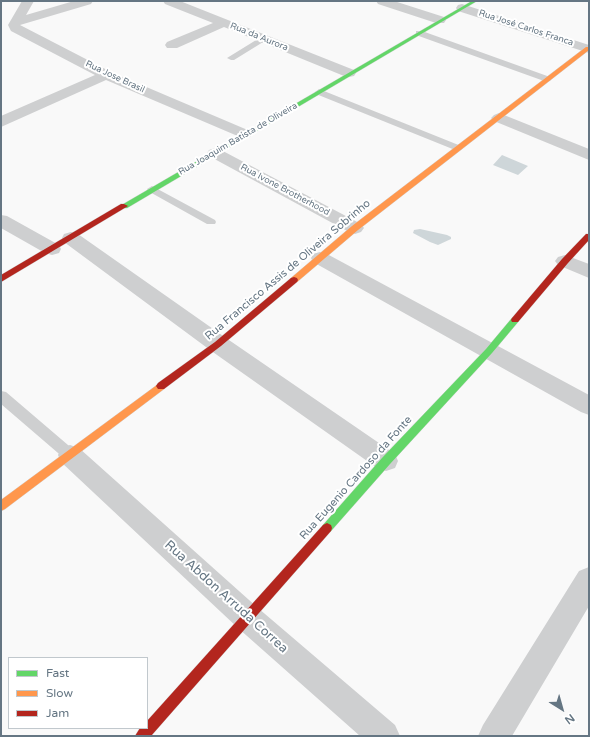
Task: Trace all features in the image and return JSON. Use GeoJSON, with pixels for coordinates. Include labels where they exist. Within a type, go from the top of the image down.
{"type":"FeatureCollection","features":[{"type":"Feature","properties":{"kind":"street"},"geometry":{"type":"LineString","coordinates":[[17,21],[28,1]]}},
{"type":"Feature","properties":{"kind":"street"},"geometry":{"type":"LineString","coordinates":[[17,21],[87,1]]}},
{"type":"Feature","properties":{"kind":"street","name":"Rua da Aurora"},"geometry":{"type":"LineString","coordinates":[[169,1],[349,73]]}},
{"type":"Feature","properties":{"kind":"street"},"geometry":{"type":"LineString","coordinates":[[382,1],[440,20]]}},
{"type":"Feature","properties":{"kind":"street","name":"Rua Joaquim Batista de Oliveira"},"geometry":{"type":"LineString","coordinates":[[1,279],[349,73],[475,1]]}},
{"type":"Feature","properties":{"kind":"street","name":"Rua José Carlos Franca"},"geometry":{"type":"LineString","coordinates":[[462,8],[588,48]]}},
{"type":"Feature","properties":{"kind":"street","name":"Rua Jose Brasil"},"geometry":{"type":"LineString","coordinates":[[17,21],[14,25],[15,28],[106,75],[245,134]]}},
{"type":"Feature","properties":{"kind":"street"},"geometry":{"type":"LineString","coordinates":[[172,45],[224,23]]}},
{"type":"Feature","properties":{"kind":"street","name":"Rua Francisco Assis de Oliveira Sobrinho"},"geometry":{"type":"LineString","coordinates":[[1,506],[218,344],[356,228],[588,48]]}},
{"type":"Feature","properties":{"kind":"street"},"geometry":{"type":"LineString","coordinates":[[1,122],[106,75]]}},
{"type":"Feature","properties":{"kind":"street"},"geometry":{"type":"LineString","coordinates":[[499,118],[589,155]]}},
{"type":"Feature","properties":{"kind":"street","name":"Rua Ivone Brotherhood"},"geometry":{"type":"LineString","coordinates":[[215,153],[356,228]]}},
{"type":"Feature","properties":{"kind":"street"},"geometry":{"type":"LineString","coordinates":[[1,220],[52,250]]}},
{"type":"Feature","properties":{"kind":"street","name":"Rua Eugenio Cardoso da Fonte"},"geometry":{"type":"LineString","coordinates":[[142,736],[386,461],[489,351],[564,261],[589,236]]}},
{"type":"Feature","properties":{"kind":"street"},"geometry":{"type":"LineString","coordinates":[[71,238],[218,344],[386,461]]}},
{"type":"Feature","properties":{"kind":"street"},"geometry":{"type":"LineString","coordinates":[[320,258],[589,406]]}},
{"type":"Feature","properties":{"kind":"street"},"geometry":{"type":"LineString","coordinates":[[564,261],[589,272]]}},
{"type":"Feature","properties":{"kind":"street","name":"Rua Abdon Arruda Correa"},"geometry":{"type":"LineString","coordinates":[[70,455],[248,618],[384,736]]}},
{"type":"Feature","properties":{"kind":"street"},"geometry":{"type":"LineString","coordinates":[[494,736],[589,580]]}},
{"type":"Feature","properties":{"kind":"lane"},"geometry":{"type":"LineString","coordinates":[[418,33],[548,79]]}},
{"type":"Feature","properties":{"kind":"lane"},"geometry":{"type":"LineString","coordinates":[[231,58],[264,39]]}},
{"type":"Feature","properties":{"kind":"lane"},"geometry":{"type":"LineString","coordinates":[[319,92],[458,148]]}},
{"type":"Feature","properties":{"kind":"lane"},"geometry":{"type":"LineString","coordinates":[[152,189],[211,222]]}},
{"type":"Feature","properties":{"kind":"lane"},"geometry":{"type":"LineString","coordinates":[[1,396],[70,455]]}},
{"type":"Feature","properties":{"kind":"shaded area"},"geometry":{"type":"Polygon","coordinates":[[[502,155],[528,166],[518,175],[493,165],[502,155]]]}},
{"type":"Feature","properties":{"kind":"shaded area"},"geometry":{"type":"Polygon","coordinates":[[[420,229],[447,235],[451,237],[451,239],[438,245],[413,233],[414,230],[420,229]]]}},
{"type":"Feature","properties":{"kind":"traffic: fast"},"geometry":{"type":"LineString","coordinates":[[124,206],[475,1]]}},
{"type":"Feature","properties":{"kind":"traffic: fast"},"geometry":{"type":"LineString","coordinates":[[327,528],[386,461],[489,351],[515,320]]}},
{"type":"Feature","properties":{"kind":"traffic: slow"},"geometry":{"type":"LineString","coordinates":[[294,280],[355,228],[588,48]]}},
{"type":"Feature","properties":{"kind":"traffic: slow"},"geometry":{"type":"LineString","coordinates":[[1,506],[161,386]]}},
{"type":"Feature","properties":{"kind":"traffic: jam"},"geometry":{"type":"LineString","coordinates":[[1,279],[124,206]]}},
{"type":"Feature","properties":{"kind":"traffic: jam"},"geometry":{"type":"LineString","coordinates":[[515,320],[565,261],[589,236]]}},
{"type":"Feature","properties":{"kind":"traffic: jam"},"geometry":{"type":"LineString","coordinates":[[161,386],[218,344],[294,280]]}},
{"type":"Feature","properties":{"kind":"traffic: jam"},"geometry":{"type":"LineString","coordinates":[[142,736],[327,528]]}}]}
